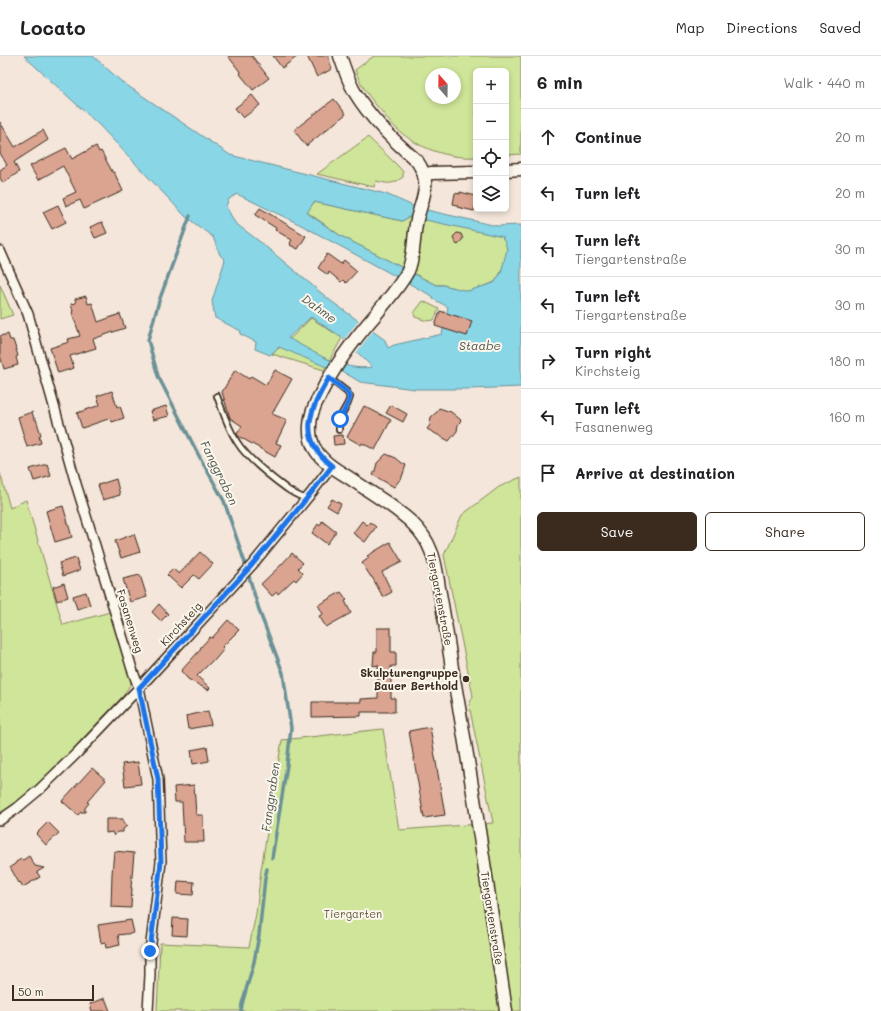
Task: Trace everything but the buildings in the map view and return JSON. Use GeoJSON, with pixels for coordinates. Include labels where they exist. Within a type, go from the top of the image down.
{"type":"FeatureCollection","features":[{"type":"Feature","properties":{"kind":"street"},"geometry":{"type":"LineString","coordinates":[[340,56],[346,74],[354,90],[366,108],[381,127],[416,160],[424,174],[432,172],[473,172]]}},
{"type":"Feature","properties":{"kind":"street"},"geometry":{"type":"LineString","coordinates":[[509,170],[521,169]]}},
{"type":"Feature","properties":{"kind":"street","name":"Tiergartenstraße"},"geometry":{"type":"LineString","coordinates":[[424,174],[426,187],[416,223],[411,260],[405,275],[348,349],[324,386],[313,408],[310,424],[310,438],[315,449],[323,460],[408,518],[422,534],[432,553],[470,771],[506,1011]]}},
{"type":"Feature","properties":{"kind":"street","name":"Fasanenweg"},"geometry":{"type":"LineString","coordinates":[[0,251],[28,314],[76,484],[139,688],[158,779],[161,862],[150,951],[148,1011]]}},
{"type":"Feature","properties":{"kind":"street","name":"Kirchsteig"},"geometry":{"type":"LineString","coordinates":[[0,820],[40,789],[77,753],[139,688],[252,565],[332,466]]}},
{"type":"Feature","properties":{"kind":"lane"},"geometry":{"type":"LineString","coordinates":[[331,376],[350,397],[340,419],[339,430]]}},
{"type":"Feature","properties":{"kind":"lane"},"geometry":{"type":"LineString","coordinates":[[217,396],[230,430],[246,454],[288,490],[306,499]]}},
{"type":"Feature","properties":{"kind":"green space"},"geometry":{"type":"Polygon","coordinates":[[[374,56],[521,56],[521,154],[509,155],[509,68],[473,68],[473,157],[444,154],[414,142],[391,124],[370,98],[360,82],[355,70],[374,56]]]}},
{"type":"Feature","properties":{"kind":"green space"},"geometry":{"type":"Polygon","coordinates":[[[368,137],[398,166],[403,172],[403,177],[390,183],[376,181],[374,187],[317,174],[368,137]]]}},
{"type":"Feature","properties":{"kind":"green space"},"geometry":{"type":"Polygon","coordinates":[[[314,202],[402,221],[412,216],[503,237],[507,247],[505,261],[496,280],[485,286],[467,291],[444,285],[436,285],[341,236],[307,212],[314,202]]]}},
{"type":"Feature","properties":{"kind":"green space"},"geometry":{"type":"Polygon","coordinates":[[[0,285],[13,315],[0,319],[0,285]]]}},
{"type":"Feature","properties":{"kind":"green space"},"geometry":{"type":"Polygon","coordinates":[[[423,301],[439,309],[434,320],[427,321],[415,317],[414,313],[423,301]]]}},
{"type":"Feature","properties":{"kind":"green space"},"geometry":{"type":"Polygon","coordinates":[[[311,318],[342,338],[324,370],[272,354],[311,318]]]}},
{"type":"Feature","properties":{"kind":"green space"},"geometry":{"type":"Polygon","coordinates":[[[0,473],[10,508],[26,500],[63,625],[110,612],[131,683],[124,695],[60,763],[26,795],[0,814],[0,473]]]}},
{"type":"Feature","properties":{"kind":"green space","name":"Tiergarten"},"geometry":{"type":"Polygon","coordinates":[[[521,477],[521,1011],[157,1011],[160,943],[249,947],[256,914],[261,870],[282,740],[383,729],[399,830],[493,823],[469,705],[473,696],[444,555],[462,515],[499,487],[521,477]]]}},
{"type":"Feature","properties":{"kind":"water"},"geometry":{"type":"Polygon","coordinates":[[[24,56],[93,56],[122,82],[230,155],[386,194],[413,206],[431,211],[497,226],[521,225],[521,387],[415,389],[360,382],[345,373],[279,347],[270,355],[255,349],[256,342],[240,334],[241,331],[215,318],[212,301],[225,260],[220,255],[213,237],[186,217],[98,124],[24,56]],[[237,194],[229,199],[226,206],[235,223],[331,301],[385,340],[388,348],[394,345],[442,334],[448,307],[433,299],[432,296],[301,225],[237,194]],[[314,202],[307,213],[341,236],[436,285],[443,285],[468,291],[494,283],[501,273],[507,249],[503,237],[412,217],[402,221],[314,202]],[[311,317],[288,338],[328,359],[339,363],[361,368],[372,367],[343,338],[311,317]]]}},
{"type":"Feature","properties":{"kind":"pier"},"geometry":{"type":"Polygon","coordinates":[[[359,320],[373,331],[356,353],[343,341],[359,320]]]}},
{"type":"Feature","properties":{"kind":"waterway","name":"Fanggraben"},"geometry":{"type":"LineString","coordinates":[[190,216],[159,301],[148,340],[158,376],[224,501],[260,613],[283,673],[291,728],[287,765],[272,858]]}},
{"type":"Feature","properties":{"kind":"waterway","name":"Fanggraben"},"geometry":{"type":"LineString","coordinates":[[241,1011],[254,962],[259,935],[267,869]]}},
{"type":"Feature","properties":{"kind":"place","name":"Skulpturengruppe Bauer Berthold"},"geometry":{"type":"Point","coordinates":[466,679]}},
{"type":"Feature","properties":{"kind":"route"},"geometry":{"type":"LineString","coordinates":[[150,951],[161,862],[158,779],[139,688],[252,565],[332,466],[323,460],[315,449],[310,438],[310,424],[313,408],[329,378],[347,392],[350,397],[340,419]]}},
{"type":"Feature","properties":{"kind":"water label","name":"Dahme"},"geometry":{"type":"Point","coordinates":[319,309]}},
{"type":"Feature","properties":{"kind":"water label","name":"Staabe"},"geometry":{"type":"Point","coordinates":[480,346]}}]}
